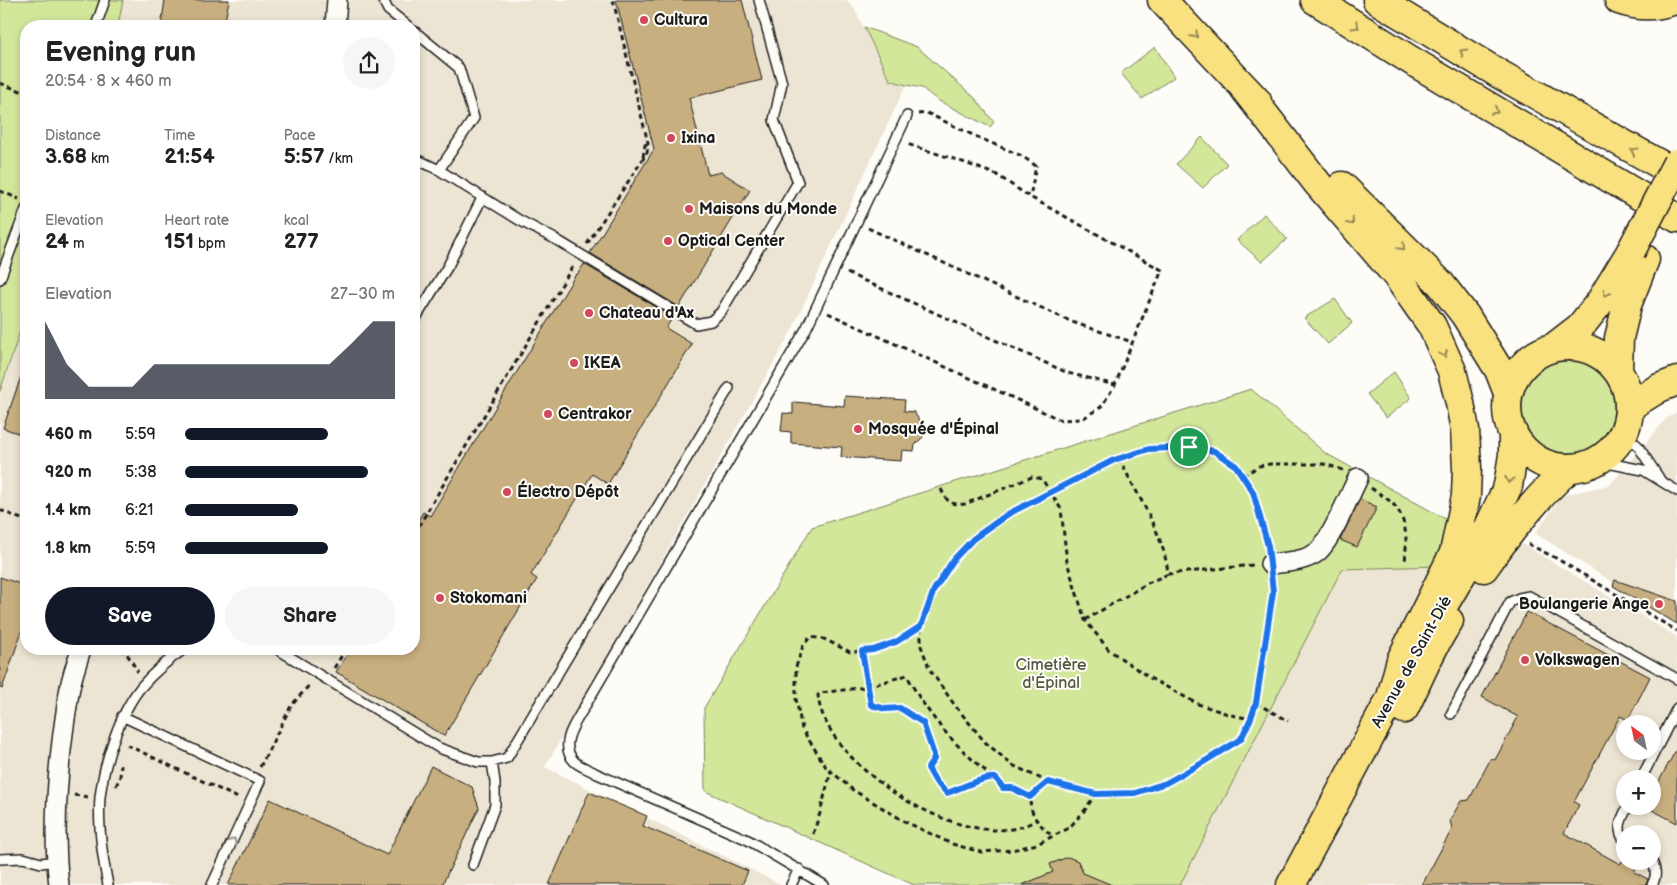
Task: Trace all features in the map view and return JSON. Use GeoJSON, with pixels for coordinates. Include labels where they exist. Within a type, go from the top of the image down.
{"type":"FeatureCollection","features":[{"type":"Feature","properties":{"kind":"main road"},"geometry":{"type":"LineString","coordinates":[[1162,0],[1244,88],[1440,283],[1465,315],[1499,370],[1508,393]]}},
{"type":"Feature","properties":{"kind":"main road"},"geometry":{"type":"LineString","coordinates":[[1315,0],[1412,61],[1677,218]]}},
{"type":"Feature","properties":{"kind":"main road"},"geometry":{"type":"LineString","coordinates":[[1377,0],[1501,75],[1677,174]]}},
{"type":"Feature","properties":{"kind":"main road"},"geometry":{"type":"LineString","coordinates":[[1619,0],[1631,4],[1659,6],[1675,0]]}},
{"type":"Feature","properties":{"kind":"main road"},"geometry":{"type":"LineString","coordinates":[[1244,88],[1318,184],[1397,276],[1427,318],[1452,371],[1460,403],[1465,430],[1466,496],[1454,553],[1401,660],[1390,701]]}},
{"type":"Feature","properties":{"kind":"main road"},"geometry":{"type":"LineString","coordinates":[[1618,371],[1619,338],[1638,255],[1677,163]]}},
{"type":"Feature","properties":{"kind":"main road"},"geometry":{"type":"LineString","coordinates":[[1554,347],[1580,327],[1638,255],[1677,199]]}},
{"type":"Feature","properties":{"kind":"main road"},"geometry":{"type":"LineString","coordinates":[[1572,345],[1590,349],[1606,358],[1618,371],[1625,382],[1629,394],[1628,423],[1623,433],[1611,451],[1597,461],[1584,466],[1556,467],[1530,455],[1513,433],[1507,414],[1508,393],[1514,377],[1525,363],[1538,353],[1554,347],[1572,345]]}},
{"type":"Feature","properties":{"kind":"main road"},"geometry":{"type":"LineString","coordinates":[[1630,406],[1659,388],[1677,381]]}},
{"type":"Feature","properties":{"kind":"main road","name":"Avenue de Saint-Dié"},"geometry":{"type":"LineString","coordinates":[[1291,885],[1423,640],[1485,535],[1508,486],[1513,455],[1513,433]]}},
{"type":"Feature","properties":{"kind":"main road","name":"Avenue de Saint-Dié"},"geometry":{"type":"LineString","coordinates":[[1311,885],[1417,684],[1435,642],[1507,535],[1555,481],[1570,468]]}},
{"type":"Feature","properties":{"kind":"street"},"geometry":{"type":"LineString","coordinates":[[335,20],[337,0]]}},
{"type":"Feature","properties":{"kind":"street"},"geometry":{"type":"LineString","coordinates":[[1270,564],[1304,559],[1317,552],[1332,531],[1358,478]]}},
{"type":"Feature","properties":{"kind":"street"},"geometry":{"type":"LineString","coordinates":[[59,885],[56,860],[60,769],[69,692],[79,655]]}},
{"type":"Feature","properties":{"kind":"lane"},"geometry":{"type":"LineString","coordinates":[[98,20],[106,0]]}},
{"type":"Feature","properties":{"kind":"lane"},"geometry":{"type":"LineString","coordinates":[[383,0],[388,10],[400,20]]}},
{"type":"Feature","properties":{"kind":"lane"},"geometry":{"type":"LineString","coordinates":[[420,161],[439,170],[482,198],[696,324],[711,321],[721,312],[798,182],[774,120],[782,83],[758,0]]}},
{"type":"Feature","properties":{"kind":"lane"},"geometry":{"type":"LineString","coordinates":[[420,36],[459,68],[474,118],[439,170]]}},
{"type":"Feature","properties":{"kind":"lane"},"geometry":{"type":"LineString","coordinates":[[824,885],[748,840],[574,762],[567,747],[570,733],[585,706],[806,329],[907,116]]}},
{"type":"Feature","properties":{"kind":"lane"},"geometry":{"type":"LineString","coordinates":[[420,311],[448,266],[482,198]]}},
{"type":"Feature","properties":{"kind":"lane"},"geometry":{"type":"LineString","coordinates":[[0,280],[20,225]]}},
{"type":"Feature","properties":{"kind":"lane"},"geometry":{"type":"LineString","coordinates":[[287,655],[439,748],[478,762],[492,762],[508,758],[729,388]]}},
{"type":"Feature","properties":{"kind":"lane"},"geometry":{"type":"LineString","coordinates":[[1623,433],[1638,446],[1660,481]]}},
{"type":"Feature","properties":{"kind":"lane"},"geometry":{"type":"LineString","coordinates":[[1597,461],[1643,470],[1677,491]]}},
{"type":"Feature","properties":{"kind":"lane"},"geometry":{"type":"LineString","coordinates":[[1451,714],[1510,602],[1529,596],[1677,679]]}},
{"type":"Feature","properties":{"kind":"lane"},"geometry":{"type":"LineString","coordinates":[[108,885],[104,864],[100,798],[107,764],[122,716],[145,683],[165,662],[175,655]]}},
{"type":"Feature","properties":{"kind":"lane"},"geometry":{"type":"LineString","coordinates":[[1646,770],[1677,708]]}},
{"type":"Feature","properties":{"kind":"lane"},"geometry":{"type":"LineString","coordinates":[[122,716],[260,781],[212,885]]}},
{"type":"Feature","properties":{"kind":"lane"},"geometry":{"type":"LineString","coordinates":[[473,865],[495,805],[495,782],[492,762]]}},
{"type":"Feature","properties":{"kind":"lane"},"geometry":{"type":"LineString","coordinates":[[0,859],[23,858],[41,863],[56,860]]}},
{"type":"Feature","properties":{"kind":"lane"},"geometry":{"type":"LineString","coordinates":[[791,885],[799,869]]}},
{"type":"Feature","properties":{"kind":"lane"},"geometry":{"type":"LineString","coordinates":[[1652,885],[1656,878],[1655,870]]}},
{"type":"Feature","properties":{"kind":"path"},"geometry":{"type":"LineString","coordinates":[[580,254],[647,152],[647,136],[613,0]]}},
{"type":"Feature","properties":{"kind":"path"},"geometry":{"type":"LineString","coordinates":[[0,84],[20,92]]}},
{"type":"Feature","properties":{"kind":"path"},"geometry":{"type":"LineString","coordinates":[[907,116],[927,113],[1022,156],[1036,166],[1030,197]]}},
{"type":"Feature","properties":{"kind":"path"},"geometry":{"type":"LineString","coordinates":[[816,308],[1061,420],[1082,419],[1101,407],[1115,385],[1162,270],[1030,197],[997,175],[957,160],[895,141]]}},
{"type":"Feature","properties":{"kind":"path"},"geometry":{"type":"LineString","coordinates":[[0,191],[20,199]]}},
{"type":"Feature","properties":{"kind":"path"},"geometry":{"type":"LineString","coordinates":[[856,222],[1072,322],[1132,342]]}},
{"type":"Feature","properties":{"kind":"path"},"geometry":{"type":"LineString","coordinates":[[835,267],[1068,373],[1115,385]]}},
{"type":"Feature","properties":{"kind":"path"},"geometry":{"type":"LineString","coordinates":[[420,524],[568,275]]}},
{"type":"Feature","properties":{"kind":"path"},"geometry":{"type":"LineString","coordinates":[[1189,447],[1214,451],[1236,466],[1253,492],[1268,546],[1273,592],[1256,703],[1241,739],[1166,783],[1135,793],[1096,794],[1048,782],[1012,765],[985,742],[930,670],[921,646],[921,626],[934,590],[954,559],[973,539],[1008,514],[1051,493],[1120,458],[1149,449],[1189,447]]}},
{"type":"Feature","properties":{"kind":"path"},"geometry":{"type":"LineString","coordinates":[[1120,458],[1131,484],[1160,537],[1167,561],[1168,574]]}},
{"type":"Feature","properties":{"kind":"path"},"geometry":{"type":"LineString","coordinates":[[940,489],[946,500],[955,505],[965,504],[1032,477],[1042,479],[1062,510],[1067,562],[1085,620],[1109,650],[1150,678],[1198,704],[1231,715],[1251,718]]}},
{"type":"Feature","properties":{"kind":"path"},"geometry":{"type":"LineString","coordinates":[[0,510],[20,518]]}},
{"type":"Feature","properties":{"kind":"path"},"geometry":{"type":"LineString","coordinates":[[1507,535],[1554,557],[1677,630]]}},
{"type":"Feature","properties":{"kind":"path"},"geometry":{"type":"LineString","coordinates":[[1085,620],[1148,583],[1168,574],[1270,564]]}},
{"type":"Feature","properties":{"kind":"path"},"geometry":{"type":"LineString","coordinates":[[921,626],[896,642],[873,650],[850,652],[824,638],[810,637],[803,646],[796,666],[796,699],[802,729],[826,767],[854,790],[904,821],[952,844],[981,852],[1012,850],[1037,844],[1069,828],[1096,794]]}},
{"type":"Feature","properties":{"kind":"path"},"geometry":{"type":"LineString","coordinates":[[862,651],[871,705],[886,709],[900,708],[923,723],[934,755],[934,759],[928,768],[936,782],[947,793],[993,777]]}},
{"type":"Feature","properties":{"kind":"path"},"geometry":{"type":"LineString","coordinates":[[127,655],[145,683]]}},
{"type":"Feature","properties":{"kind":"path"},"geometry":{"type":"LineString","coordinates":[[327,680],[342,655]]}},
{"type":"Feature","properties":{"kind":"path"},"geometry":{"type":"LineString","coordinates":[[1030,797],[1012,788],[1003,788],[997,779],[953,740],[914,690],[908,676],[868,687],[820,693],[818,695],[818,701],[825,720],[841,745],[875,779],[904,799],[946,820],[968,827],[1007,830],[1021,827],[1036,820]]}},
{"type":"Feature","properties":{"kind":"path"},"geometry":{"type":"LineString","coordinates":[[1256,703],[1288,721]]}},
{"type":"Feature","properties":{"kind":"path"},"geometry":{"type":"LineString","coordinates":[[124,751],[127,744],[250,804]]}},
{"type":"Feature","properties":{"kind":"path"},"geometry":{"type":"LineString","coordinates":[[71,794],[109,799],[120,777],[121,758]]}},
{"type":"Feature","properties":{"kind":"path"},"geometry":{"type":"LineString","coordinates":[[813,834],[830,770]]}},
{"type":"Feature","properties":{"kind":"path"},"geometry":{"type":"LineString","coordinates":[[1030,797],[1048,782]]}},
{"type":"Feature","properties":{"kind":"path"},"geometry":{"type":"LineString","coordinates":[[1030,797],[1030,808],[1036,820],[1052,836]]}},
{"type":"Feature","properties":{"kind":"shaded area"},"geometry":{"type":"Polygon","coordinates":[[[123,0],[847,0],[855,10],[890,80],[906,85],[790,334],[545,767],[782,885],[0,885],[0,391],[20,332],[20,655],[420,655],[420,20],[119,20],[123,0]]]}},
{"type":"Feature","properties":{"kind":"shaded area"},"geometry":{"type":"Polygon","coordinates":[[[1677,412],[1677,623],[1535,533],[1563,495],[1610,485],[1667,418],[1677,412]]]}},
{"type":"Feature","properties":{"kind":"shaded area"},"geometry":{"type":"Polygon","coordinates":[[[1461,511],[1483,527],[1506,534],[1677,637],[1677,885],[1180,885],[1342,569],[1437,566],[1461,511]]]}},
{"type":"Feature","properties":{"kind":"green space"},"geometry":{"type":"Polygon","coordinates":[[[0,0],[123,0],[119,20],[20,20],[20,332],[0,391],[0,0]]]}},
{"type":"Feature","properties":{"kind":"green space"},"geometry":{"type":"Polygon","coordinates":[[[864,27],[917,47],[975,98],[994,122],[990,127],[937,100],[922,88],[890,80],[864,27]]]}},
{"type":"Feature","properties":{"kind":"green space"},"geometry":{"type":"Polygon","coordinates":[[[1155,47],[1174,77],[1142,99],[1121,73],[1155,47]]]}},
{"type":"Feature","properties":{"kind":"green space"},"geometry":{"type":"Polygon","coordinates":[[[1202,137],[1227,164],[1203,188],[1176,164],[1202,137]]]}},
{"type":"Feature","properties":{"kind":"green space"},"geometry":{"type":"Polygon","coordinates":[[[1264,214],[1287,239],[1262,262],[1237,240],[1264,214]]]}},
{"type":"Feature","properties":{"kind":"green space"},"geometry":{"type":"Polygon","coordinates":[[[1335,299],[1352,323],[1328,344],[1304,318],[1335,299]]]}},
{"type":"Feature","properties":{"kind":"green space"},"geometry":{"type":"Polygon","coordinates":[[[1568,361],[1585,365],[1600,375],[1610,390],[1614,407],[1610,424],[1600,439],[1585,449],[1568,453],[1551,449],[1536,439],[1526,424],[1522,407],[1526,390],[1536,375],[1551,365],[1568,361]]]}},
{"type":"Feature","properties":{"kind":"green space"},"geometry":{"type":"Polygon","coordinates":[[[1394,372],[1411,398],[1386,418],[1367,394],[1394,372]]]}},
{"type":"Feature","properties":{"kind":"green space","name":"Cimetière d'Épinal"},"geometry":{"type":"Polygon","coordinates":[[[1251,389],[1325,453],[1453,523],[1437,566],[1342,569],[1180,885],[914,885],[705,791],[704,708],[812,527],[1251,389]]]}},
{"type":"Feature","properties":{"kind":"building"},"geometry":{"type":"Polygon","coordinates":[[[165,0],[229,0],[225,20],[162,20],[165,0]]]}},
{"type":"Feature","properties":{"kind":"building"},"geometry":{"type":"Polygon","coordinates":[[[616,0],[742,0],[762,80],[689,98],[708,175],[721,172],[750,190],[679,307],[590,253],[654,149],[616,0]]]}},
{"type":"Feature","properties":{"kind":"building"},"geometry":{"type":"Polygon","coordinates":[[[584,264],[673,317],[666,328],[692,344],[608,484],[592,474],[531,575],[537,579],[444,736],[336,672],[346,655],[420,655],[420,517],[423,512],[430,516],[584,264]]]}},
{"type":"Feature","properties":{"kind":"building"},"geometry":{"type":"Polygon","coordinates":[[[20,379],[20,434],[3,428],[20,379]]]}},
{"type":"Feature","properties":{"kind":"building","name":"Mosquée d'Épinal"},"geometry":{"type":"Polygon","coordinates":[[[845,396],[905,400],[904,411],[914,412],[925,430],[923,437],[915,445],[914,451],[902,450],[901,461],[841,457],[842,447],[791,443],[791,432],[781,431],[783,413],[793,414],[793,402],[844,406],[845,396]]]}},
{"type":"Feature","properties":{"kind":"building"},"geometry":{"type":"Polygon","coordinates":[[[1360,499],[1377,507],[1357,547],[1340,540],[1360,499]]]}},
{"type":"Feature","properties":{"kind":"building"},"geometry":{"type":"Polygon","coordinates":[[[0,577],[20,584],[20,636],[2,689],[0,688],[0,577]]]}},
{"type":"Feature","properties":{"kind":"building"},"geometry":{"type":"Polygon","coordinates":[[[1615,580],[1677,601],[1677,624],[1613,586],[1615,580]]]}},
{"type":"Feature","properties":{"kind":"building"},"geometry":{"type":"Polygon","coordinates":[[[1527,612],[1650,677],[1631,715],[1616,715],[1616,723],[1574,802],[1579,805],[1564,833],[1616,862],[1616,870],[1635,870],[1634,872],[1648,879],[1646,885],[1422,885],[1452,829],[1450,820],[1461,801],[1469,800],[1491,758],[1495,760],[1518,717],[1482,697],[1527,612]]]}},
{"type":"Feature","properties":{"kind":"building"},"geometry":{"type":"Polygon","coordinates":[[[1677,748],[1677,823],[1661,815],[1661,777],[1677,748]]]}},
{"type":"Feature","properties":{"kind":"building"},"geometry":{"type":"Polygon","coordinates":[[[431,766],[472,787],[479,808],[442,885],[228,885],[270,799],[387,855],[431,766]]]}},
{"type":"Feature","properties":{"kind":"building"},"geometry":{"type":"Polygon","coordinates":[[[589,792],[647,816],[643,826],[748,871],[742,885],[549,885],[589,792]]]}},
{"type":"Feature","properties":{"kind":"building"},"geometry":{"type":"Polygon","coordinates":[[[1068,857],[1078,861],[1083,873],[1112,885],[1022,885],[1053,872],[1050,864],[1068,857]]]}},
{"type":"Feature","properties":{"kind":"place","name":"Cultura"},"geometry":{"type":"Point","coordinates":[644,20]}},
{"type":"Feature","properties":{"kind":"place","name":"Ixina"},"geometry":{"type":"Point","coordinates":[671,138]}},
{"type":"Feature","properties":{"kind":"place","name":"Maisons du Monde"},"geometry":{"type":"Point","coordinates":[689,209]}},
{"type":"Feature","properties":{"kind":"place","name":"Optical Center"},"geometry":{"type":"Point","coordinates":[668,241]}},
{"type":"Feature","properties":{"kind":"place","name":"Chateau d'Ax"},"geometry":{"type":"Point","coordinates":[589,313]}},
{"type":"Feature","properties":{"kind":"place","name":"IKEA"},"geometry":{"type":"Point","coordinates":[574,363]}},
{"type":"Feature","properties":{"kind":"place","name":"Centrakor"},"geometry":{"type":"Point","coordinates":[548,414]}},
{"type":"Feature","properties":{"kind":"place","name":"Mosquée d'Épinal"},"geometry":{"type":"Point","coordinates":[858,429]}},
{"type":"Feature","properties":{"kind":"place","name":"Électro Dépôt"},"geometry":{"type":"Point","coordinates":[507,492]}},
{"type":"Feature","properties":{"kind":"place","name":"Stokomani"},"geometry":{"type":"Point","coordinates":[440,598]}},
{"type":"Feature","properties":{"kind":"place","name":"Boulangerie Ange"},"geometry":{"type":"Point","coordinates":[1659,604]}},
{"type":"Feature","properties":{"kind":"place","name":"Volkswagen"},"geometry":{"type":"Point","coordinates":[1525,660]}},
{"type":"Feature","properties":{"kind":"route"},"geometry":{"type":"LineString","coordinates":[[1189,447],[1214,451],[1236,466],[1253,492],[1268,546],[1273,592],[1256,703],[1241,739],[1166,783],[1135,793],[1096,794],[1048,782],[1030,797],[1012,788],[1003,788],[997,779],[993,777],[947,793],[936,782],[928,768],[934,759],[934,755],[923,723],[900,708],[886,709],[871,705],[862,651],[873,650],[896,642],[921,626],[934,590],[954,559],[973,539],[1008,514],[1114,460],[1149,449],[1189,447]]}}]}
